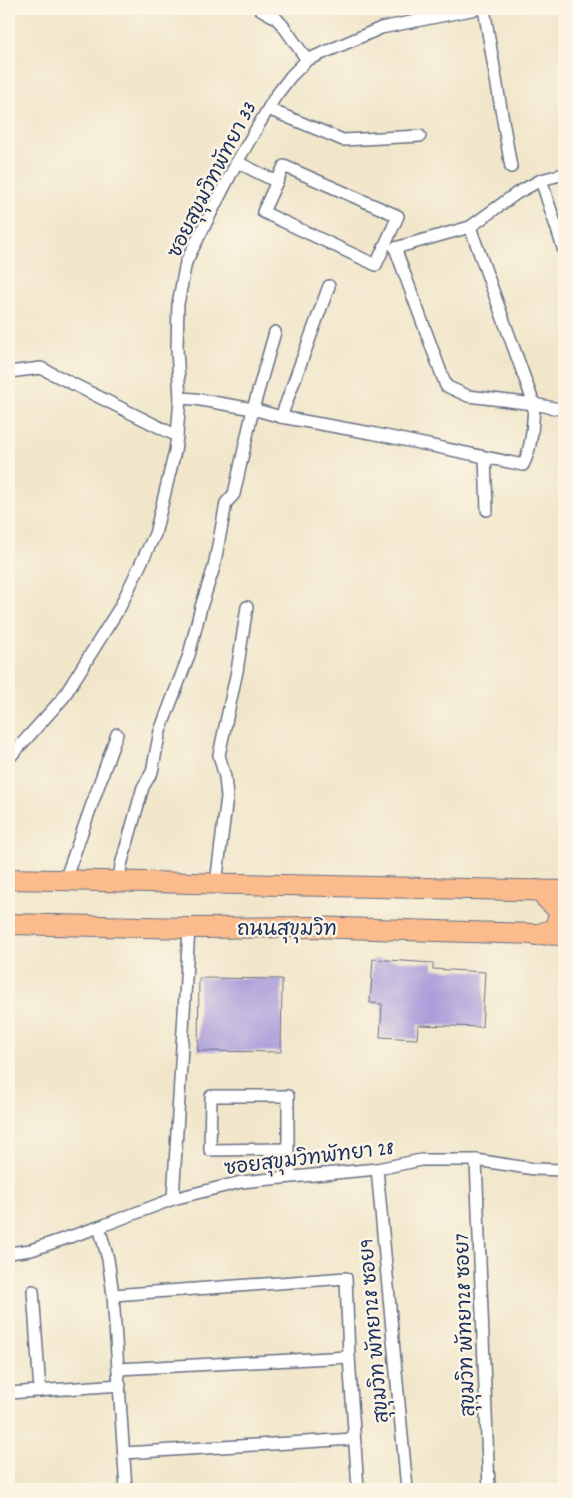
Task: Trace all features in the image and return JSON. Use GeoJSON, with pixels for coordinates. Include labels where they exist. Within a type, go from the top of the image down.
{"type":"FeatureCollection","features":[{"type":"Feature","properties":{"kind":"highway"},"geometry":{"type":"LineString","coordinates":[[9,879],[564,890]]}},
{"type":"Feature","properties":{"kind":"highway"},"geometry":{"type":"LineString","coordinates":[[536,934],[554,929],[559,915],[556,908],[537,890]]}},
{"type":"Feature","properties":{"kind":"highway","name":"ถนนสุขุมวิท"},"geometry":{"type":"LineString","coordinates":[[9,924],[189,928],[311,927],[564,935]]}},
{"type":"Feature","properties":{"kind":"street"},"geometry":{"type":"LineString","coordinates":[[260,9],[276,18],[307,60]]}},
{"type":"Feature","properties":{"kind":"street","name":"ซอยสุขุมวิทพัทยา 33"},"geometry":{"type":"LineString","coordinates":[[9,758],[63,698],[120,607],[155,534],[178,436],[180,398],[177,349],[178,304],[186,262],[238,162],[275,97],[291,76],[307,60],[381,28],[476,9]]}},
{"type":"Feature","properties":{"kind":"street"},"geometry":{"type":"LineString","coordinates":[[484,9],[511,167]]}},
{"type":"Feature","properties":{"kind":"street"},"geometry":{"type":"LineString","coordinates":[[268,109],[344,140],[420,136]]}},
{"type":"Feature","properties":{"kind":"street"},"geometry":{"type":"LineString","coordinates":[[238,162],[277,182]]}},
{"type":"Feature","properties":{"kind":"street"},"geometry":{"type":"LineString","coordinates":[[284,166],[398,216],[376,265],[263,212],[277,182],[284,166]]}},
{"type":"Feature","properties":{"kind":"street"},"geometry":{"type":"LineString","coordinates":[[564,174],[540,180],[517,192],[470,227],[396,248],[446,386],[468,396],[534,404],[564,410]]}},
{"type":"Feature","properties":{"kind":"street"},"geometry":{"type":"LineString","coordinates":[[540,180],[564,252]]}},
{"type":"Feature","properties":{"kind":"street"},"geometry":{"type":"LineString","coordinates":[[180,398],[253,409],[281,417],[371,433],[523,466],[527,457],[534,404],[470,227]]}},
{"type":"Feature","properties":{"kind":"street"},"geometry":{"type":"LineString","coordinates":[[281,417],[328,286]]}},
{"type":"Feature","properties":{"kind":"street"},"geometry":{"type":"LineString","coordinates":[[119,881],[143,787],[152,772],[160,731],[189,655],[214,567],[226,503],[234,494],[253,409],[275,332]]}},
{"type":"Feature","properties":{"kind":"street"},"geometry":{"type":"LineString","coordinates":[[9,372],[41,368],[178,436]]}},
{"type":"Feature","properties":{"kind":"street"},"geometry":{"type":"LineString","coordinates":[[485,458],[487,510]]}},
{"type":"Feature","properties":{"kind":"street"},"geometry":{"type":"LineString","coordinates":[[216,883],[227,797],[225,777],[219,755],[237,671],[247,607]]}},
{"type":"Feature","properties":{"kind":"street"},"geometry":{"type":"LineString","coordinates":[[65,880],[117,734]]}},
{"type":"Feature","properties":{"kind":"street"},"geometry":{"type":"LineString","coordinates":[[173,1199],[189,928]]}},
{"type":"Feature","properties":{"kind":"street"},"geometry":{"type":"LineString","coordinates":[[288,1149],[210,1150],[211,1096],[288,1096],[290,1176]]}},
{"type":"Feature","properties":{"kind":"street","name":"ซอยสุขุมวิทพัทยา 28"},"geometry":{"type":"LineString","coordinates":[[9,1253],[31,1250],[173,1199],[241,1182],[377,1169],[421,1160],[476,1160],[534,1169],[564,1170]]}},
{"type":"Feature","properties":{"kind":"street","name":"สุขุมวิท พัทยา28 ซอย7"},"geometry":{"type":"LineString","coordinates":[[476,1160],[489,1489]]}},
{"type":"Feature","properties":{"kind":"street","name":"สุขุมวิท พัทยา28 ซอย9"},"geometry":{"type":"LineString","coordinates":[[377,1169],[407,1489]]}},
{"type":"Feature","properties":{"kind":"street"},"geometry":{"type":"LineString","coordinates":[[99,1227],[108,1259],[113,1296],[126,1489]]}},
{"type":"Feature","properties":{"kind":"street"},"geometry":{"type":"LineString","coordinates":[[113,1296],[346,1278],[358,1489]]}},
{"type":"Feature","properties":{"kind":"street"},"geometry":{"type":"LineString","coordinates":[[33,1291],[40,1390]]}},
{"type":"Feature","properties":{"kind":"street"},"geometry":{"type":"LineString","coordinates":[[118,1369],[349,1357]]}},
{"type":"Feature","properties":{"kind":"street"},"geometry":{"type":"LineString","coordinates":[[9,1393],[120,1385]]}},
{"type":"Feature","properties":{"kind":"street"},"geometry":{"type":"LineString","coordinates":[[124,1453],[354,1439]]}},
{"type":"Feature","properties":{"kind":"building"},"geometry":{"type":"Polygon","coordinates":[[[373,959],[433,963],[433,969],[485,972],[482,1027],[418,1025],[417,1039],[380,1037],[382,1004],[370,1003],[373,959]]]}},
{"type":"Feature","properties":{"kind":"building"},"geometry":{"type":"Polygon","coordinates":[[[199,978],[282,979],[281,1052],[198,1051],[199,978]]]}}]}
